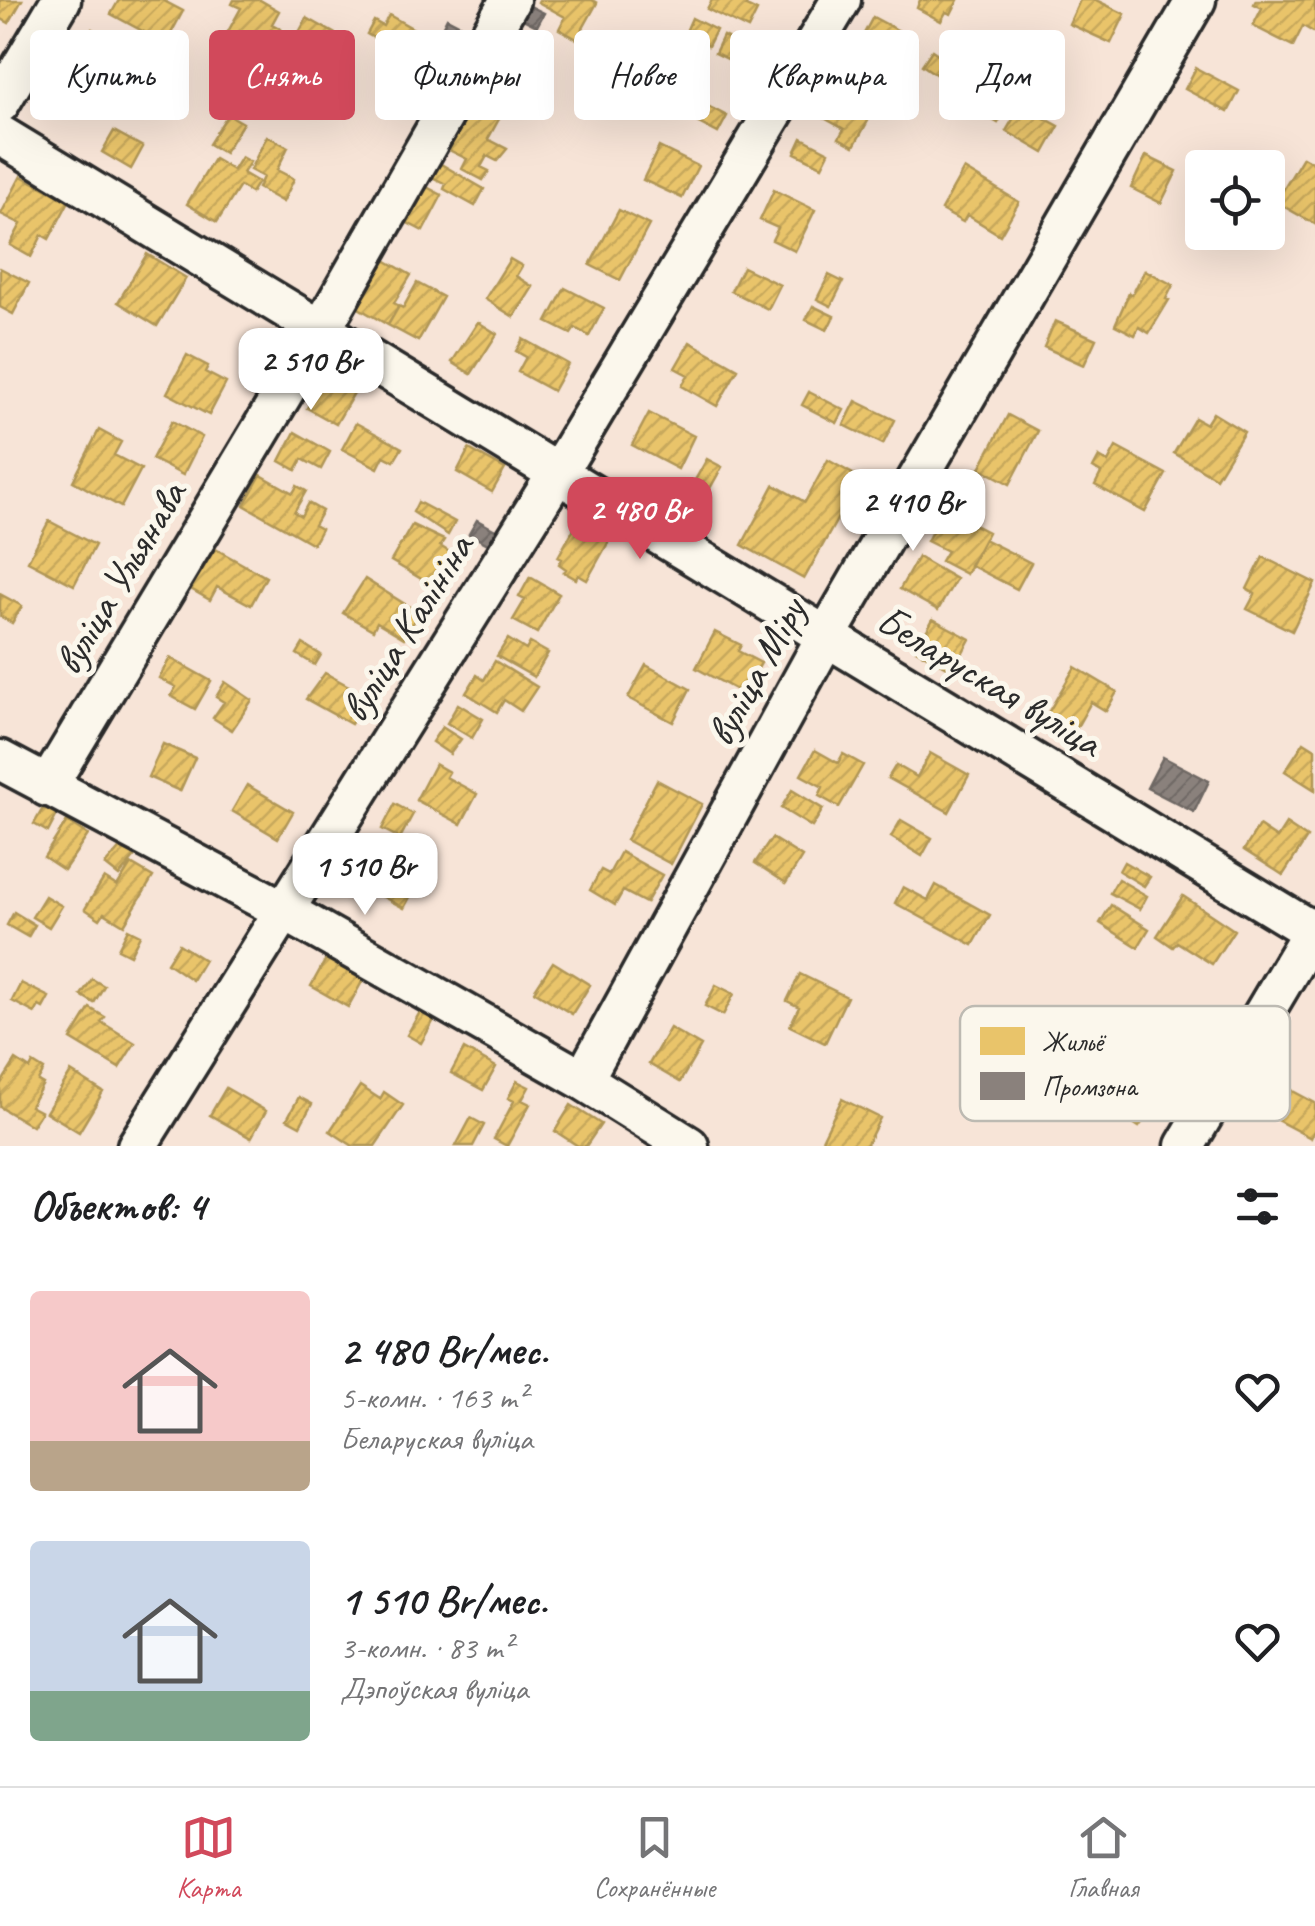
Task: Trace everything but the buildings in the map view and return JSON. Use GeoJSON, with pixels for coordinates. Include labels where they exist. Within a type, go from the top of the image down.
{"type":"FeatureCollection","features":[{"type":"Feature","properties":{"kind":"street"},"geometry":{"type":"LineString","coordinates":[[0,103],[61,0]]}},
{"type":"Feature","properties":{"kind":"street","name":"вуліца Ульянава"},"geometry":{"type":"LineString","coordinates":[[48,787],[321,330],[510,0]]}},
{"type":"Feature","properties":{"kind":"street","name":"вуліца Калініна"},"geometry":{"type":"LineString","coordinates":[[137,1146],[557,474],[841,0]]}},
{"type":"Feature","properties":{"kind":"street","name":"вуліца Міру"},"geometry":{"type":"LineString","coordinates":[[583,1080],[827,634],[1196,0]]}},
{"type":"Feature","properties":{"kind":"street","name":"Беларуская вуліца"},"geometry":{"type":"LineString","coordinates":[[0,134],[1314,931]]}},
{"type":"Feature","properties":{"kind":"street"},"geometry":{"type":"LineString","coordinates":[[0,760],[283,910],[583,1080],[689,1146]]}},
{"type":"Feature","properties":{"kind":"street"},"geometry":{"type":"LineString","coordinates":[[1269,1006],[1314,931]]}},
{"type":"Feature","properties":{"kind":"street"},"geometry":{"type":"LineString","coordinates":[[1185,1146],[1200,1121]]}}]}
